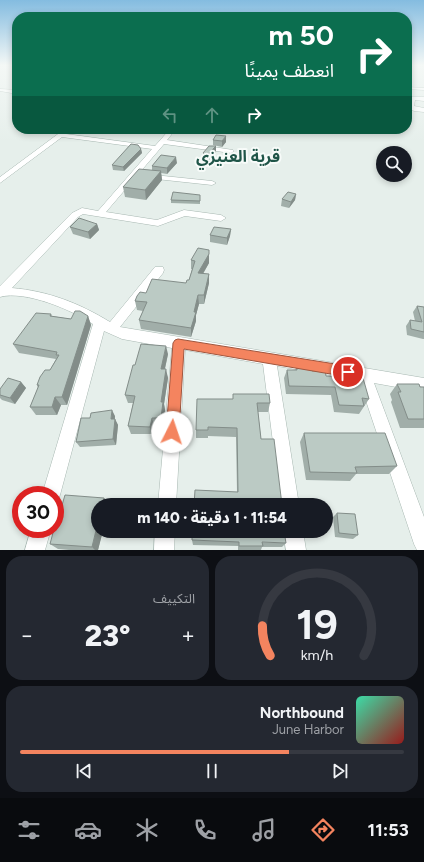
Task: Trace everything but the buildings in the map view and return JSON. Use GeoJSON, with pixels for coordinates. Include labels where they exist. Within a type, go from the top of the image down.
{"type":"FeatureCollection","features":[{"type":"Feature","properties":{"kind":"street"},"geometry":{"type":"LineString","coordinates":[[413,91],[412,108],[424,110]]}},
{"type":"Feature","properties":{"kind":"street"},"geometry":{"type":"LineString","coordinates":[[413,98],[424,99]]}},
{"type":"Feature","properties":{"kind":"street"},"geometry":{"type":"LineString","coordinates":[[101,213],[169,134]]}},
{"type":"Feature","properties":{"kind":"street"},"geometry":{"type":"LineString","coordinates":[[0,181],[60,135],[231,151]]}},
{"type":"Feature","properties":{"kind":"street"},"geometry":{"type":"LineString","coordinates":[[135,174],[212,183]]}},
{"type":"Feature","properties":{"kind":"street"},"geometry":{"type":"LineString","coordinates":[[0,292],[75,215],[82,211],[158,223],[184,213],[221,218]]}},
{"type":"Feature","properties":{"kind":"street"},"geometry":{"type":"LineString","coordinates":[[54,486],[105,325],[159,270]]}},
{"type":"Feature","properties":{"kind":"street"},"geometry":{"type":"LineString","coordinates":[[0,292],[34,294],[83,312],[122,334],[424,385]]}},
{"type":"Feature","properties":{"kind":"street"},"geometry":{"type":"LineString","coordinates":[[167,498],[178,343]]}},
{"type":"Feature","properties":{"kind":"street"},"geometry":{"type":"LineString","coordinates":[[269,358],[289,498]]}},
{"type":"Feature","properties":{"kind":"street"},"geometry":{"type":"LineString","coordinates":[[364,374],[424,544]]}},
{"type":"Feature","properties":{"kind":"street"},"geometry":{"type":"LineString","coordinates":[[35,550],[38,538]]}},
{"type":"Feature","properties":{"kind":"street"},"geometry":{"type":"LineString","coordinates":[[164,550],[165,538]]}},
{"type":"Feature","properties":{"kind":"street"},"geometry":{"type":"LineString","coordinates":[[295,538],[296,550]]}},
{"type":"Feature","properties":{"kind":"district","name":"قرية العنيزي"},"geometry":{"type":"Point","coordinates":[238,156]}},
{"type":"Feature","properties":{"kind":"route"},"geometry":{"type":"LineString","coordinates":[[172,432],[178,343],[348,372]]}}]}
